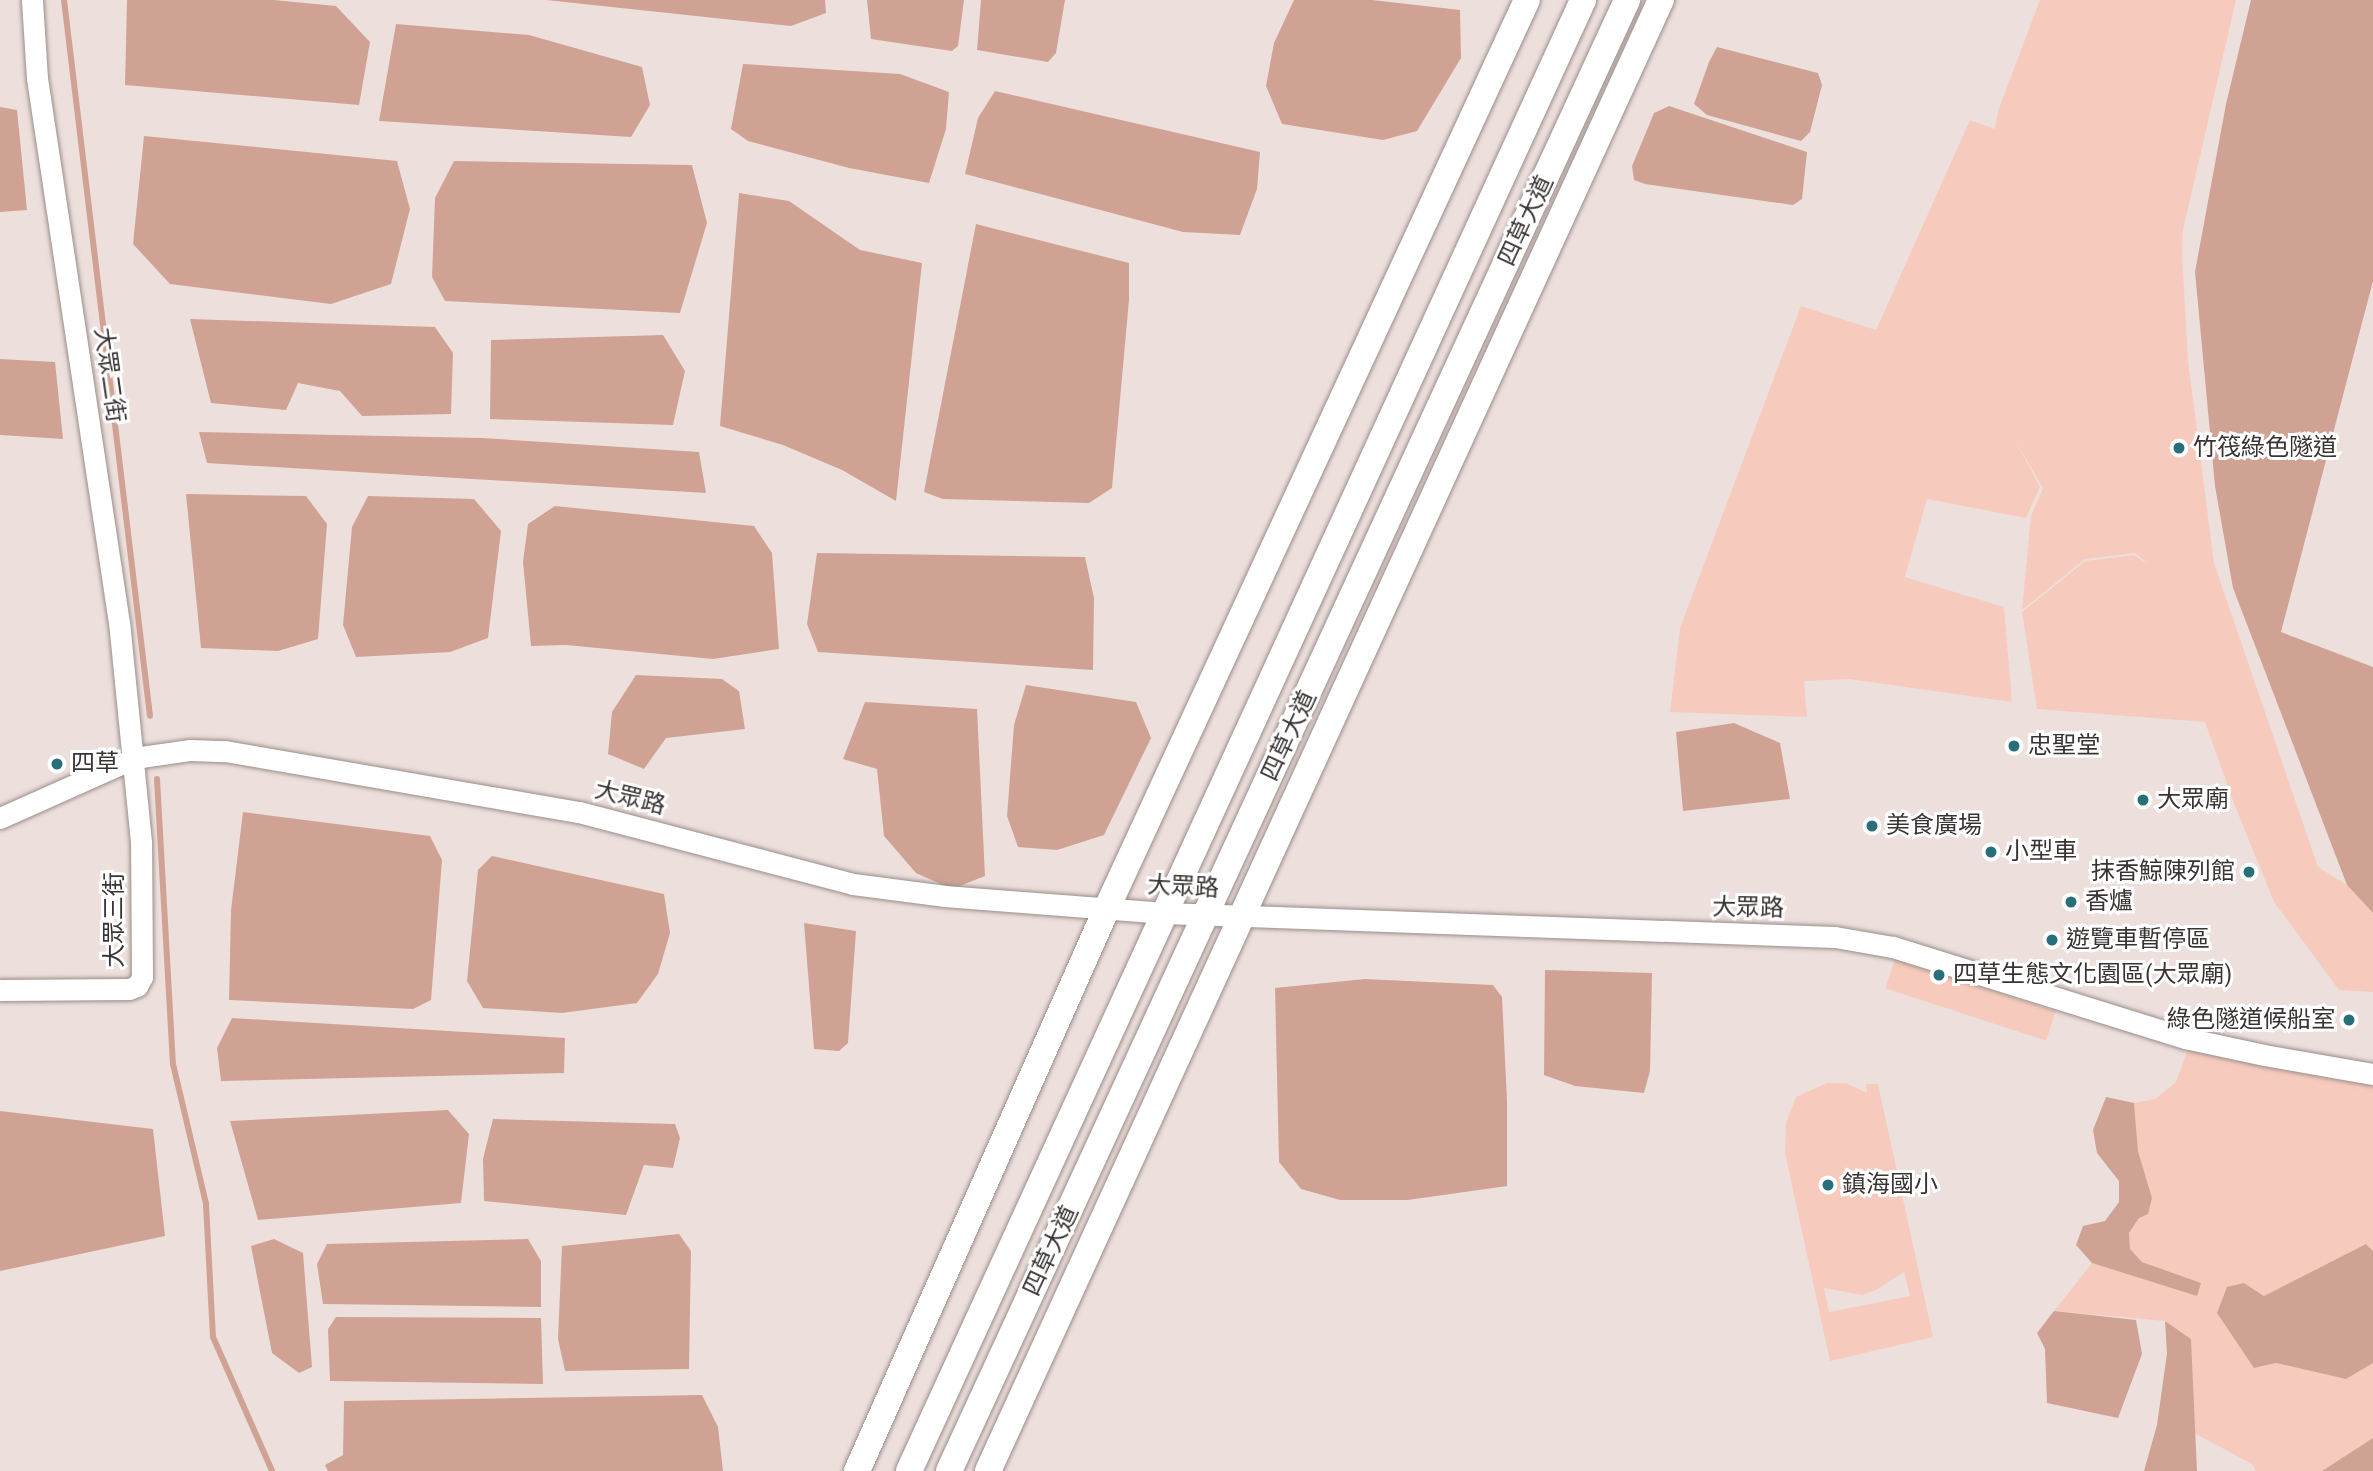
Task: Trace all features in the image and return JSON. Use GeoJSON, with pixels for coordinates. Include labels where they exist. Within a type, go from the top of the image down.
{"type":"FeatureCollection","features":[{"type":"Feature","properties":{"kind":"street","name":"大眾二街"},"geometry":{"type":"LineString","coordinates":[[32,0],[37,78],[119,623],[134,758]]}},
{"type":"Feature","properties":{"kind":"street"},"geometry":{"type":"LineString","coordinates":[[857,1471],[1107,908],[1527,0]]}},
{"type":"Feature","properties":{"kind":"street","name":"四草大道"},"geometry":{"type":"LineString","coordinates":[[909,1471],[1583,0]]}},
{"type":"Feature","properties":{"kind":"street","name":"四草大道"},"geometry":{"type":"LineString","coordinates":[[949,1471],[1627,0]]}},
{"type":"Feature","properties":{"kind":"street","name":"四草大道"},"geometry":{"type":"LineString","coordinates":[[988,1471],[1661,0]]}},
{"type":"Feature","properties":{"kind":"street","name":"大眾路"},"geometry":{"type":"LineString","coordinates":[[0,818],[134,758],[190,750],[225,751],[579,812],[853,884],[945,896],[1164,913],[1835,937],[1893,947],[2185,1038],[2373,1074]]}},
{"type":"Feature","properties":{"kind":"street","name":"大眾三街"},"geometry":{"type":"LineString","coordinates":[[0,990],[129,989],[137,986],[142,977],[141,842],[134,758]]}},
{"type":"Feature","properties":{"kind":"shaded area"},"geometry":{"type":"Polygon","coordinates":[[[127,0],[274,0],[336,6],[370,42],[359,105],[125,85],[127,0]]]}},
{"type":"Feature","properties":{"kind":"shaded area"},"geometry":{"type":"Polygon","coordinates":[[[546,0],[825,0],[826,13],[791,26],[546,0]]]}},
{"type":"Feature","properties":{"kind":"shaded area"},"geometry":{"type":"Polygon","coordinates":[[[867,0],[964,0],[958,46],[952,51],[871,39],[867,0]]]}},
{"type":"Feature","properties":{"kind":"shaded area"},"geometry":{"type":"Polygon","coordinates":[[[981,0],[1065,0],[1056,53],[1048,62],[977,50],[981,0]]]}},
{"type":"Feature","properties":{"kind":"shaded area"},"geometry":{"type":"Polygon","coordinates":[[[1294,0],[1372,0],[1460,10],[1461,58],[1417,131],[1383,140],[1282,124],[1266,86],[1274,43],[1294,0]]]}},
{"type":"Feature","properties":{"kind":"shaded area"},"geometry":{"type":"Polygon","coordinates":[[[2040,0],[2236,0],[2183,230],[2182,253],[2188,360],[2214,563],[2318,867],[2347,885],[2373,913],[2373,992],[2339,990],[2274,902],[2205,722],[2037,709],[2022,612],[2085,561],[2134,555],[2149,565],[2135,553],[2085,559],[2022,610],[2031,516],[2043,488],[2016,442],[2040,487],[2026,518],[1927,499],[1905,577],[2004,607],[2012,702],[1849,679],[1804,681],[1807,717],[1670,712],[1680,628],[1801,306],[1876,330],[1970,120],[1995,129],[1998,111],[2040,0]]]}},
{"type":"Feature","properties":{"kind":"shaded area"},"geometry":{"type":"Polygon","coordinates":[[[2251,0],[2373,0],[2373,281],[2281,632],[2373,667],[2373,913],[2347,885],[2233,588],[2215,486],[2195,272],[2226,104],[2251,0]]]}},
{"type":"Feature","properties":{"kind":"shaded area"},"geometry":{"type":"Polygon","coordinates":[[[396,24],[529,35],[642,67],[650,105],[631,137],[379,121],[396,24]]]}},
{"type":"Feature","properties":{"kind":"shaded area"},"geometry":{"type":"Polygon","coordinates":[[[1717,47],[1818,73],[1822,85],[1810,132],[1801,141],[1707,115],[1694,104],[1717,47]]]}},
{"type":"Feature","properties":{"kind":"shaded area"},"geometry":{"type":"Polygon","coordinates":[[[743,64],[900,74],[949,92],[946,129],[929,183],[849,168],[748,141],[731,129],[743,64]]]}},
{"type":"Feature","properties":{"kind":"shaded area"},"geometry":{"type":"Polygon","coordinates":[[[995,91],[1260,152],[1257,189],[1240,235],[1183,232],[965,174],[978,118],[995,91]]]}},
{"type":"Feature","properties":{"kind":"shaded area"},"geometry":{"type":"Polygon","coordinates":[[[1669,106],[1807,152],[1802,199],[1793,205],[1645,184],[1634,180],[1632,166],[1654,113],[1669,106]]]}},
{"type":"Feature","properties":{"kind":"shaded area"},"geometry":{"type":"Polygon","coordinates":[[[0,107],[17,110],[27,210],[0,212],[0,107]]]}},
{"type":"Feature","properties":{"kind":"shaded area"},"geometry":{"type":"Polygon","coordinates":[[[144,136],[397,161],[410,209],[391,284],[331,304],[170,284],[133,244],[144,136]]]}},
{"type":"Feature","properties":{"kind":"shaded area"},"geometry":{"type":"Polygon","coordinates":[[[454,161],[692,165],[707,223],[680,313],[445,301],[432,277],[435,198],[454,161]]]}},
{"type":"Feature","properties":{"kind":"shaded area"},"geometry":{"type":"Polygon","coordinates":[[[739,193],[789,201],[860,250],[922,263],[896,501],[842,470],[783,445],[720,426],[739,193]]]}},
{"type":"Feature","properties":{"kind":"shaded area"},"geometry":{"type":"Polygon","coordinates":[[[976,224],[1129,263],[1129,300],[1112,488],[1089,503],[943,499],[924,492],[976,224]]]}},
{"type":"Feature","properties":{"kind":"shaded area"},"geometry":{"type":"Polygon","coordinates":[[[190,319],[435,327],[453,353],[451,414],[362,416],[340,391],[298,383],[286,410],[211,403],[190,319]]]}},
{"type":"Feature","properties":{"kind":"shaded area"},"geometry":{"type":"Polygon","coordinates":[[[663,335],[685,371],[673,425],[490,419],[491,340],[663,335]]]}},
{"type":"Feature","properties":{"kind":"shaded area"},"geometry":{"type":"Polygon","coordinates":[[[0,359],[55,362],[63,439],[0,435],[0,359]]]}},
{"type":"Feature","properties":{"kind":"shaded area"},"geometry":{"type":"Polygon","coordinates":[[[199,432],[482,438],[699,452],[706,493],[207,463],[199,432]]]}},
{"type":"Feature","properties":{"kind":"shaded area"},"geometry":{"type":"Polygon","coordinates":[[[186,494],[306,496],[327,524],[318,639],[278,651],[201,648],[186,494]]]}},
{"type":"Feature","properties":{"kind":"shaded area"},"geometry":{"type":"Polygon","coordinates":[[[368,496],[474,499],[501,531],[488,638],[450,652],[356,657],[343,625],[352,527],[368,496]]]}},
{"type":"Feature","properties":{"kind":"shaded area"},"geometry":{"type":"Polygon","coordinates":[[[555,506],[754,526],[772,553],[779,649],[713,659],[566,645],[531,646],[523,562],[528,524],[555,506]]]}},
{"type":"Feature","properties":{"kind":"shaded area"},"geometry":{"type":"Polygon","coordinates":[[[817,553],[1085,557],[1094,598],[1093,670],[818,652],[807,624],[817,553]]]}},
{"type":"Feature","properties":{"kind":"shaded area"},"geometry":{"type":"Polygon","coordinates":[[[636,675],[722,679],[739,691],[745,729],[666,738],[644,769],[608,754],[612,712],[636,675]]]}},
{"type":"Feature","properties":{"kind":"shaded area"},"geometry":{"type":"Polygon","coordinates":[[[1026,685],[1136,702],[1151,738],[1104,835],[1057,850],[1018,847],[1007,816],[1014,725],[1026,685]]]}},
{"type":"Feature","properties":{"kind":"shaded area"},"geometry":{"type":"Polygon","coordinates":[[[865,702],[977,709],[985,876],[952,889],[916,873],[884,836],[877,769],[843,759],[865,702]]]}},
{"type":"Feature","properties":{"kind":"shaded area"},"geometry":{"type":"Polygon","coordinates":[[[1734,723],[1780,743],[1790,799],[1683,811],[1676,732],[1734,723]]]}},
{"type":"Feature","properties":{"kind":"shaded area"},"geometry":{"type":"Polygon","coordinates":[[[243,812],[430,836],[442,860],[431,1000],[413,1009],[229,1000],[231,910],[243,812]]]}},
{"type":"Feature","properties":{"kind":"shaded area"},"geometry":{"type":"Polygon","coordinates":[[[492,856],[664,894],[670,933],[658,974],[637,1003],[562,1013],[483,1008],[467,981],[478,870],[492,856]]]}},
{"type":"Feature","properties":{"kind":"shaded area"},"geometry":{"type":"Polygon","coordinates":[[[804,923],[856,931],[848,1043],[839,1051],[814,1049],[804,923]]]}},
{"type":"Feature","properties":{"kind":"shaded area"},"geometry":{"type":"Polygon","coordinates":[[[1895,959],[2056,1011],[2046,1041],[1885,988],[1895,959]]]}},
{"type":"Feature","properties":{"kind":"shaded area"},"geometry":{"type":"Polygon","coordinates":[[[1545,970],[1652,973],[1650,1071],[1644,1093],[1575,1086],[1544,1075],[1545,970]]]}},
{"type":"Feature","properties":{"kind":"shaded area"},"geometry":{"type":"Polygon","coordinates":[[[1365,979],[1493,985],[1502,997],[1507,1100],[1507,1186],[1408,1200],[1340,1200],[1301,1189],[1279,1162],[1275,988],[1365,979]]]}},
{"type":"Feature","properties":{"kind":"shaded area"},"geometry":{"type":"Polygon","coordinates":[[[232,1018],[565,1038],[564,1073],[221,1081],[217,1048],[232,1018]]]}},
{"type":"Feature","properties":{"kind":"shaded area"},"geometry":{"type":"Polygon","coordinates":[[[2188,1049],[2337,1080],[2373,1084],[2373,1251],[2366,1244],[2264,1296],[2244,1283],[2254,1368],[2276,1363],[2346,1379],[2373,1363],[2373,1438],[2322,1471],[2256,1471],[2252,1464],[2194,1433],[2191,1339],[2165,1321],[2054,1311],[2092,1263],[2197,1295],[2200,1283],[2142,1262],[2130,1249],[2129,1233],[2152,1198],[2138,1151],[2134,1103],[2155,1099],[2176,1082],[2188,1049]]]}},
{"type":"Feature","properties":{"kind":"shaded area"},"geometry":{"type":"Polygon","coordinates":[[[1827,1083],[1846,1083],[1867,1093],[1866,1084],[1878,1084],[1933,1337],[1830,1361],[1785,1153],[1786,1123],[1796,1097],[1827,1083]],[[1904,1272],[1876,1290],[1862,1295],[1824,1288],[1829,1312],[1910,1296],[1904,1272]]]}},
{"type":"Feature","properties":{"kind":"shaded area"},"geometry":{"type":"Polygon","coordinates":[[[2106,1097],[2134,1103],[2138,1151],[2152,1198],[2148,1214],[2139,1218],[2129,1233],[2130,1249],[2142,1262],[2201,1283],[2197,1296],[2092,1263],[2076,1245],[2083,1226],[2105,1221],[2119,1202],[2119,1181],[2097,1153],[2093,1130],[2106,1097]]]}},
{"type":"Feature","properties":{"kind":"shaded area"},"geometry":{"type":"Polygon","coordinates":[[[448,1110],[469,1134],[461,1203],[258,1220],[230,1121],[448,1110]]]}},
{"type":"Feature","properties":{"kind":"shaded area"},"geometry":{"type":"Polygon","coordinates":[[[0,1111],[153,1129],[165,1236],[0,1271],[0,1111]]]}},
{"type":"Feature","properties":{"kind":"shaded area"},"geometry":{"type":"Polygon","coordinates":[[[493,1119],[675,1124],[680,1138],[673,1168],[644,1165],[626,1215],[484,1201],[483,1159],[493,1119]]]}},
{"type":"Feature","properties":{"kind":"shaded area"},"geometry":{"type":"Polygon","coordinates":[[[679,1234],[691,1251],[689,1369],[565,1371],[558,1339],[562,1246],[679,1234]]]}},
{"type":"Feature","properties":{"kind":"shaded area"},"geometry":{"type":"Polygon","coordinates":[[[274,1239],[303,1253],[312,1367],[299,1373],[272,1353],[251,1246],[274,1239]]]}},
{"type":"Feature","properties":{"kind":"shaded area"},"geometry":{"type":"Polygon","coordinates":[[[528,1239],[541,1261],[541,1307],[323,1304],[317,1264],[327,1244],[528,1239]]]}},
{"type":"Feature","properties":{"kind":"shaded area"},"geometry":{"type":"Polygon","coordinates":[[[2366,1244],[2373,1251],[2373,1363],[2346,1379],[2276,1363],[2254,1368],[2217,1313],[2227,1287],[2244,1283],[2264,1296],[2366,1244]]]}},
{"type":"Feature","properties":{"kind":"shaded area"},"geometry":{"type":"Polygon","coordinates":[[[2054,1311],[2136,1320],[2142,1354],[2118,1418],[2047,1403],[2045,1349],[2037,1333],[2054,1311]]]}},
{"type":"Feature","properties":{"kind":"shaded area"},"geometry":{"type":"Polygon","coordinates":[[[336,1317],[541,1318],[543,1384],[330,1381],[328,1329],[336,1317]]]}},
{"type":"Feature","properties":{"kind":"shaded area"},"geometry":{"type":"Polygon","coordinates":[[[2165,1321],[2191,1339],[2197,1471],[2144,1471],[2157,1425],[2167,1353],[2165,1321]]]}},
{"type":"Feature","properties":{"kind":"shaded area"},"geometry":{"type":"Polygon","coordinates":[[[702,1395],[718,1427],[723,1471],[328,1471],[325,1465],[343,1455],[344,1401],[702,1395]]]}},
{"type":"Feature","properties":{"kind":"shaded area"},"geometry":{"type":"Polygon","coordinates":[[[2373,1438],[2373,1471],[2322,1471],[2373,1438]]]}},
{"type":"Feature","properties":{"kind":"waterway"},"geometry":{"type":"LineString","coordinates":[[64,0],[150,716]]}},
{"type":"Feature","properties":{"kind":"waterway"},"geometry":{"type":"LineString","coordinates":[[157,779],[173,1064],[206,1204],[213,1337],[272,1471]]}},
{"type":"Feature","properties":{"kind":"place","name":"竹筏綠色隧道"},"geometry":{"type":"Point","coordinates":[2179,448]}},
{"type":"Feature","properties":{"kind":"place","name":"忠聖堂"},"geometry":{"type":"Point","coordinates":[2014,746]}},
{"type":"Feature","properties":{"kind":"place","name":"四草"},"geometry":{"type":"Point","coordinates":[57,764]}},
{"type":"Feature","properties":{"kind":"place","name":"大眾廟"},"geometry":{"type":"Point","coordinates":[2143,800]}},
{"type":"Feature","properties":{"kind":"place","name":"美食廣場"},"geometry":{"type":"Point","coordinates":[1872,826]}},
{"type":"Feature","properties":{"kind":"place","name":"小型車"},"geometry":{"type":"Point","coordinates":[1991,852]}},
{"type":"Feature","properties":{"kind":"place","name":"抹香鯨陳列館"},"geometry":{"type":"Point","coordinates":[2249,872]}},
{"type":"Feature","properties":{"kind":"place","name":"香爐"},"geometry":{"type":"Point","coordinates":[2071,902]}},
{"type":"Feature","properties":{"kind":"place","name":"遊覽車暫停區"},"geometry":{"type":"Point","coordinates":[2052,940]}},
{"type":"Feature","properties":{"kind":"place","name":"四草生態文化園區(大眾廟)"},"geometry":{"type":"Point","coordinates":[1939,975]}},
{"type":"Feature","properties":{"kind":"place","name":"綠色隧道候船室"},"geometry":{"type":"Point","coordinates":[2349,1020]}},
{"type":"Feature","properties":{"kind":"place","name":"鎮海國小"},"geometry":{"type":"Point","coordinates":[1828,1185]}}]}
